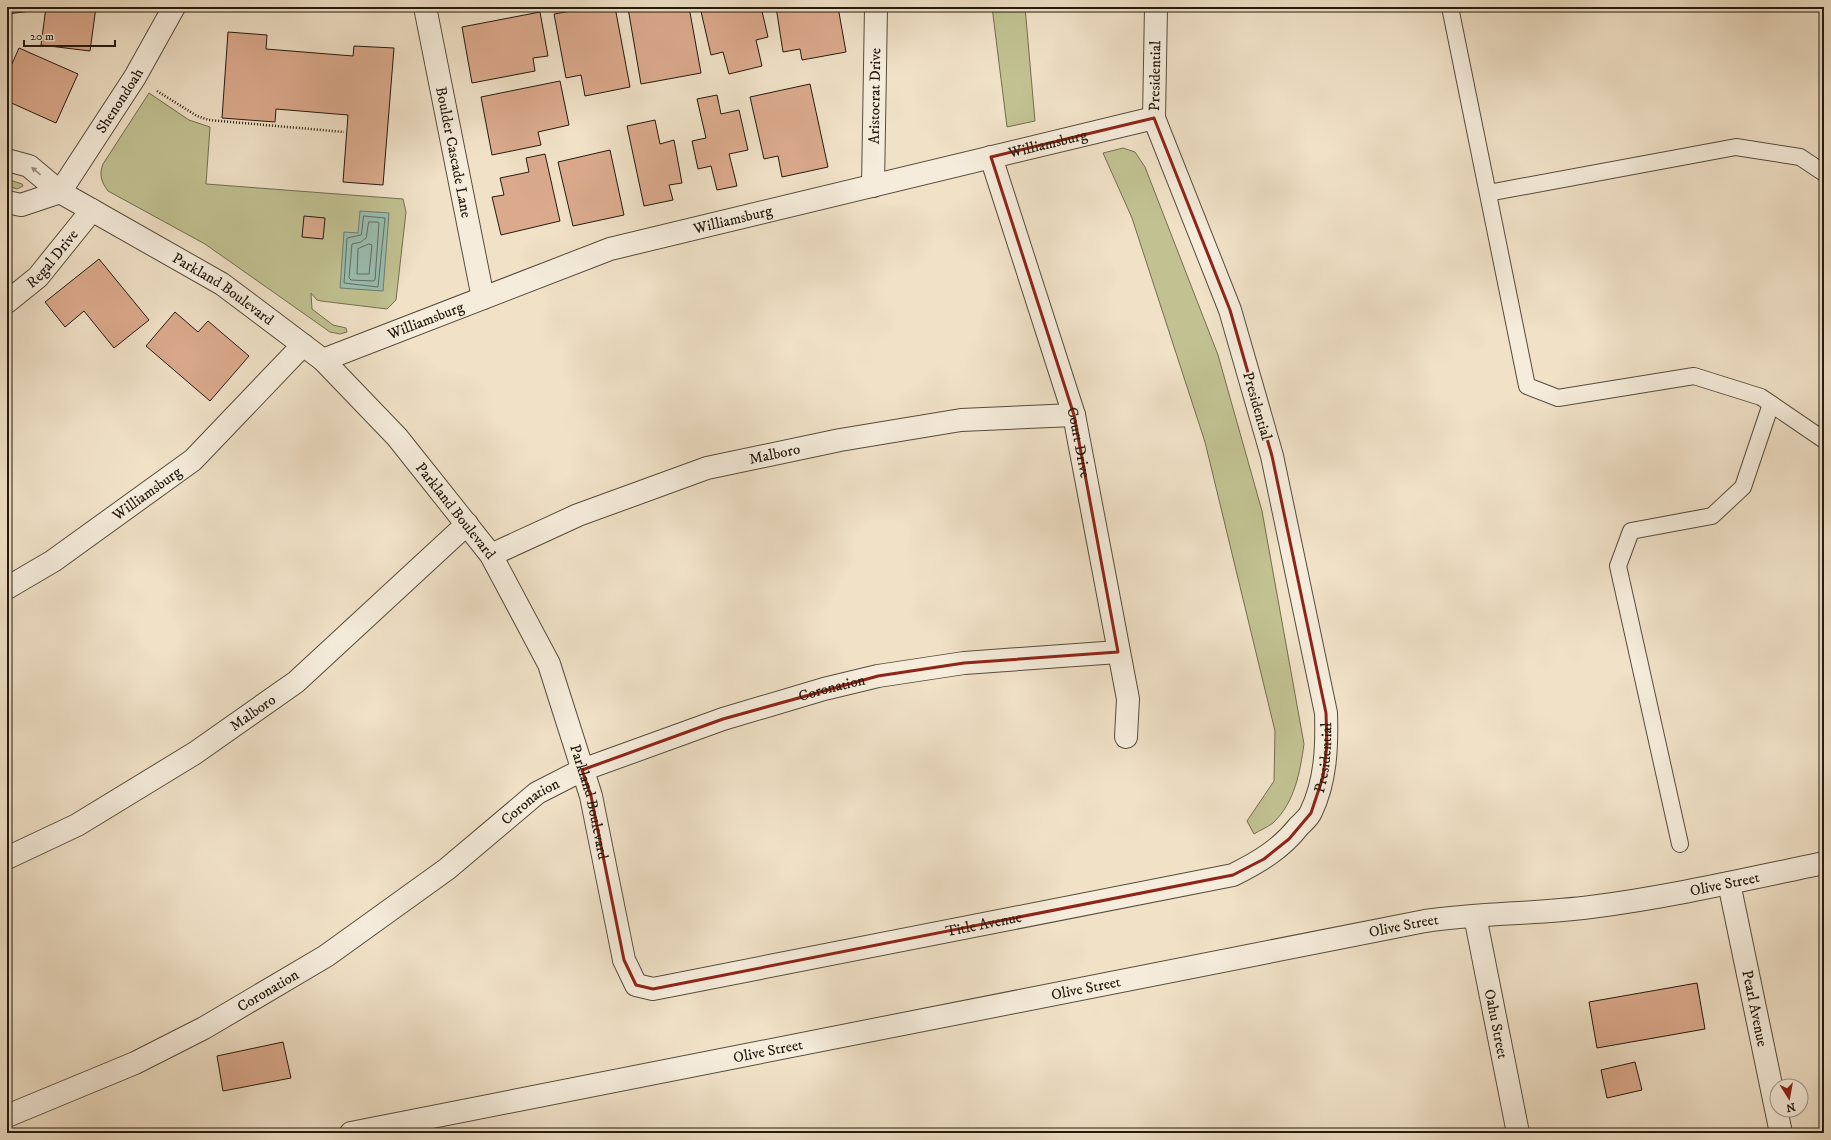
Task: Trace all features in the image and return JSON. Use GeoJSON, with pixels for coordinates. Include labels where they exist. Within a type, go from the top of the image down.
{"type":"FeatureCollection","features":[{"type":"Feature","properties":{"kind":"street","name":"Shenondoah"},"geometry":{"type":"LineString","coordinates":[[60,192],[135,77],[174,7]]}},
{"type":"Feature","properties":{"kind":"street","name":"Boulder Cascade Lane"},"geometry":{"type":"LineString","coordinates":[[425,7],[483,298]]}},
{"type":"Feature","properties":{"kind":"street","name":"Aristocrat Drive"},"geometry":{"type":"LineString","coordinates":[[873,186],[876,7]]}},
{"type":"Feature","properties":{"kind":"street","name":"Presidential"},"geometry":{"type":"LineString","coordinates":[[1156,7],[1154,118],[1230,310],[1272,456],[1326,712],[1327,745],[1323,777],[1311,813]]}},
{"type":"Feature","properties":{"kind":"street","name":"Williamsburg"},"geometry":{"type":"LineString","coordinates":[[323,360],[610,249],[1154,118]]}},
{"type":"Feature","properties":{"kind":"street","name":"Court Drive"},"geometry":{"type":"LineString","coordinates":[[991,157],[1074,415],[1128,699],[1126,737]]}},
{"type":"Feature","properties":{"kind":"street","name":"Parkland Boulevard"},"geometry":{"type":"LineString","coordinates":[[7,160],[29,166],[60,192],[222,284],[323,360],[397,437],[491,555],[549,664],[591,796],[624,960],[636,985]]}},
{"type":"Feature","properties":{"kind":"street"},"geometry":{"type":"LineString","coordinates":[[7,202],[21,205],[60,192]]}},
{"type":"Feature","properties":{"kind":"street","name":"Regal Drive"},"geometry":{"type":"LineString","coordinates":[[7,302],[38,278],[92,210]]}},
{"type":"Feature","properties":{"kind":"street","name":"Williamsburg"},"geometry":{"type":"LineString","coordinates":[[7,588],[53,561],[192,460],[303,345]]}},
{"type":"Feature","properties":{"kind":"street","name":"Malboro"},"geometry":{"type":"LineString","coordinates":[[491,555],[578,514],[707,468],[840,440],[961,420],[1074,415]]}},
{"type":"Feature","properties":{"kind":"street","name":"Malboro"},"geometry":{"type":"LineString","coordinates":[[7,858],[77,825],[182,761],[296,682],[467,524]]}},
{"type":"Feature","properties":{"kind":"street","name":"Coronation"},"geometry":{"type":"LineString","coordinates":[[7,1116],[136,1063],[204,1028],[319,960],[446,868],[537,793],[582,770],[723,719],[824,689],[878,676],[964,663],[1118,652]]}},
{"type":"Feature","properties":{"kind":"street","name":"Title Avenue"},"geometry":{"type":"LineString","coordinates":[[636,985],[653,989],[1233,875],[1264,859],[1289,839],[1311,813]]}},
{"type":"Feature","properties":{"kind":"street","name":"Olive Street"},"geometry":{"type":"LineString","coordinates":[[351,1133],[1425,921],[1592,907],[1729,883],[1824,862]]}},
{"type":"Feature","properties":{"kind":"street","name":"Pearl Avenue"},"geometry":{"type":"LineString","coordinates":[[1729,883],[1781,1133]]}},
{"type":"Feature","properties":{"kind":"street","name":"Oahu Street"},"geometry":{"type":"LineString","coordinates":[[1475,916],[1518,1133]]}},
{"type":"Feature","properties":{"kind":"lane"},"geometry":{"type":"LineString","coordinates":[[1450,7],[1527,386],[1558,398],[1694,376],[1761,397],[1824,440]]}},
{"type":"Feature","properties":{"kind":"lane"},"geometry":{"type":"LineString","coordinates":[[1488,193],[1736,147],[1800,157],[1824,173]]}},
{"type":"Feature","properties":{"kind":"lane"},"geometry":{"type":"LineString","coordinates":[[1680,844],[1618,566],[1631,531],[1712,516],[1743,487],[1771,404]]}},
{"type":"Feature","properties":{"kind":"path"},"geometry":{"type":"LineString","coordinates":[[135,77],[197,116],[209,120],[344,132]]}},
{"type":"Feature","properties":{"kind":"highlighted area"},"geometry":{"type":"Polygon","coordinates":[[[1154,118],[1230,310],[1272,456],[1326,713],[1327,745],[1323,777],[1311,813],[1289,839],[1264,859],[1233,875],[653,989],[636,985],[624,960],[591,796],[582,770],[723,719],[878,676],[964,663],[1118,652],[1074,415],[991,157],[1154,118]]]}},
{"type":"Feature","properties":{"kind":"green space"},"geometry":{"type":"Polygon","coordinates":[[[992,7],[1025,7],[1035,121],[1007,127],[992,7]]]}},
{"type":"Feature","properties":{"kind":"green space"},"geometry":{"type":"Polygon","coordinates":[[[149,93],[189,120],[210,127],[206,184],[403,199],[406,212],[396,300],[387,309],[321,301],[317,300],[311,293],[312,309],[333,325],[346,328],[347,332],[340,334],[330,332],[205,244],[108,191],[101,178],[103,164],[149,93]]]}},
{"type":"Feature","properties":{"kind":"green space"},"geometry":{"type":"Polygon","coordinates":[[[1123,148],[1135,152],[1145,167],[1218,355],[1262,511],[1304,744],[1298,776],[1287,806],[1273,823],[1254,834],[1247,821],[1274,781],[1275,731],[1205,442],[1132,218],[1103,153],[1123,148]]]}},
{"type":"Feature","properties":{"kind":"green space"},"geometry":{"type":"Polygon","coordinates":[[[7,179],[22,184],[23,186],[17,189],[7,186],[7,179]]]}},
{"type":"Feature","properties":{"kind":"water"},"geometry":{"type":"Polygon","coordinates":[[[360,211],[389,213],[383,291],[340,288],[344,232],[358,233],[360,211]]]}},
{"type":"Feature","properties":{"kind":"building"},"geometry":{"type":"Polygon","coordinates":[[[7,7],[30,7],[31,11],[7,14],[7,7]]]}},
{"type":"Feature","properties":{"kind":"building"},"geometry":{"type":"Polygon","coordinates":[[[46,7],[96,7],[90,51],[41,45],[46,7]]]}},
{"type":"Feature","properties":{"kind":"building"},"geometry":{"type":"Polygon","coordinates":[[[594,7],[615,7],[630,87],[585,96],[581,75],[566,78],[554,14],[594,7]]]}},
{"type":"Feature","properties":{"kind":"building"},"geometry":{"type":"Polygon","coordinates":[[[689,7],[701,73],[641,84],[628,8],[689,7]]]}},
{"type":"Feature","properties":{"kind":"building"},"geometry":{"type":"Polygon","coordinates":[[[700,7],[761,7],[768,37],[756,40],[762,66],[729,74],[723,52],[711,55],[700,7]]]}},
{"type":"Feature","properties":{"kind":"building"},"geometry":{"type":"Polygon","coordinates":[[[776,7],[838,7],[846,52],[802,60],[800,49],[783,52],[776,7]]]}},
{"type":"Feature","properties":{"kind":"building"},"geometry":{"type":"Polygon","coordinates":[[[540,12],[548,56],[533,58],[535,71],[472,83],[462,27],[540,12]]]}},
{"type":"Feature","properties":{"kind":"building"},"geometry":{"type":"Polygon","coordinates":[[[228,32],[267,35],[266,49],[353,56],[354,46],[394,48],[383,185],[343,182],[348,115],[276,109],[275,122],[222,118],[228,32]]]}},
{"type":"Feature","properties":{"kind":"building"},"geometry":{"type":"Polygon","coordinates":[[[19,48],[78,74],[56,123],[7,101],[7,75],[19,48]]]}},
{"type":"Feature","properties":{"kind":"building"},"geometry":{"type":"Polygon","coordinates":[[[560,81],[569,125],[538,132],[541,145],[492,155],[481,97],[560,81]]]}},
{"type":"Feature","properties":{"kind":"building"},"geometry":{"type":"Polygon","coordinates":[[[810,84],[828,167],[782,177],[778,156],[764,159],[750,97],[810,84]]]}},
{"type":"Feature","properties":{"kind":"building"},"geometry":{"type":"Polygon","coordinates":[[[717,95],[721,114],[739,110],[748,150],[729,154],[737,186],[717,190],[711,166],[698,169],[692,141],[706,138],[697,99],[717,95]]]}},
{"type":"Feature","properties":{"kind":"building"},"geometry":{"type":"Polygon","coordinates":[[[655,120],[660,144],[674,140],[682,183],[669,185],[673,200],[644,206],[627,126],[655,120]]]}},
{"type":"Feature","properties":{"kind":"building"},"geometry":{"type":"Polygon","coordinates":[[[610,150],[624,215],[573,226],[558,162],[610,150]]]}},
{"type":"Feature","properties":{"kind":"building"},"geometry":{"type":"Polygon","coordinates":[[[545,154],[560,221],[501,235],[492,197],[504,195],[500,178],[529,172],[526,158],[545,154]]]}},
{"type":"Feature","properties":{"kind":"building"},"geometry":{"type":"Polygon","coordinates":[[[304,216],[325,218],[323,239],[302,237],[304,216]]]}},
{"type":"Feature","properties":{"kind":"building"},"geometry":{"type":"Polygon","coordinates":[[[99,259],[149,320],[114,348],[84,311],[65,327],[45,302],[99,259]]]}},
{"type":"Feature","properties":{"kind":"building"},"geometry":{"type":"Polygon","coordinates":[[[175,312],[198,332],[208,321],[249,356],[210,401],[146,346],[175,312]]]}},
{"type":"Feature","properties":{"kind":"building"},"geometry":{"type":"Polygon","coordinates":[[[1697,983],[1705,1029],[1597,1048],[1589,1002],[1697,983]]]}},
{"type":"Feature","properties":{"kind":"building"},"geometry":{"type":"Polygon","coordinates":[[[283,1042],[291,1078],[223,1091],[217,1056],[283,1042]]]}},
{"type":"Feature","properties":{"kind":"building"},"geometry":{"type":"Polygon","coordinates":[[[1635,1062],[1642,1090],[1607,1098],[1601,1070],[1635,1062]]]}}]}
